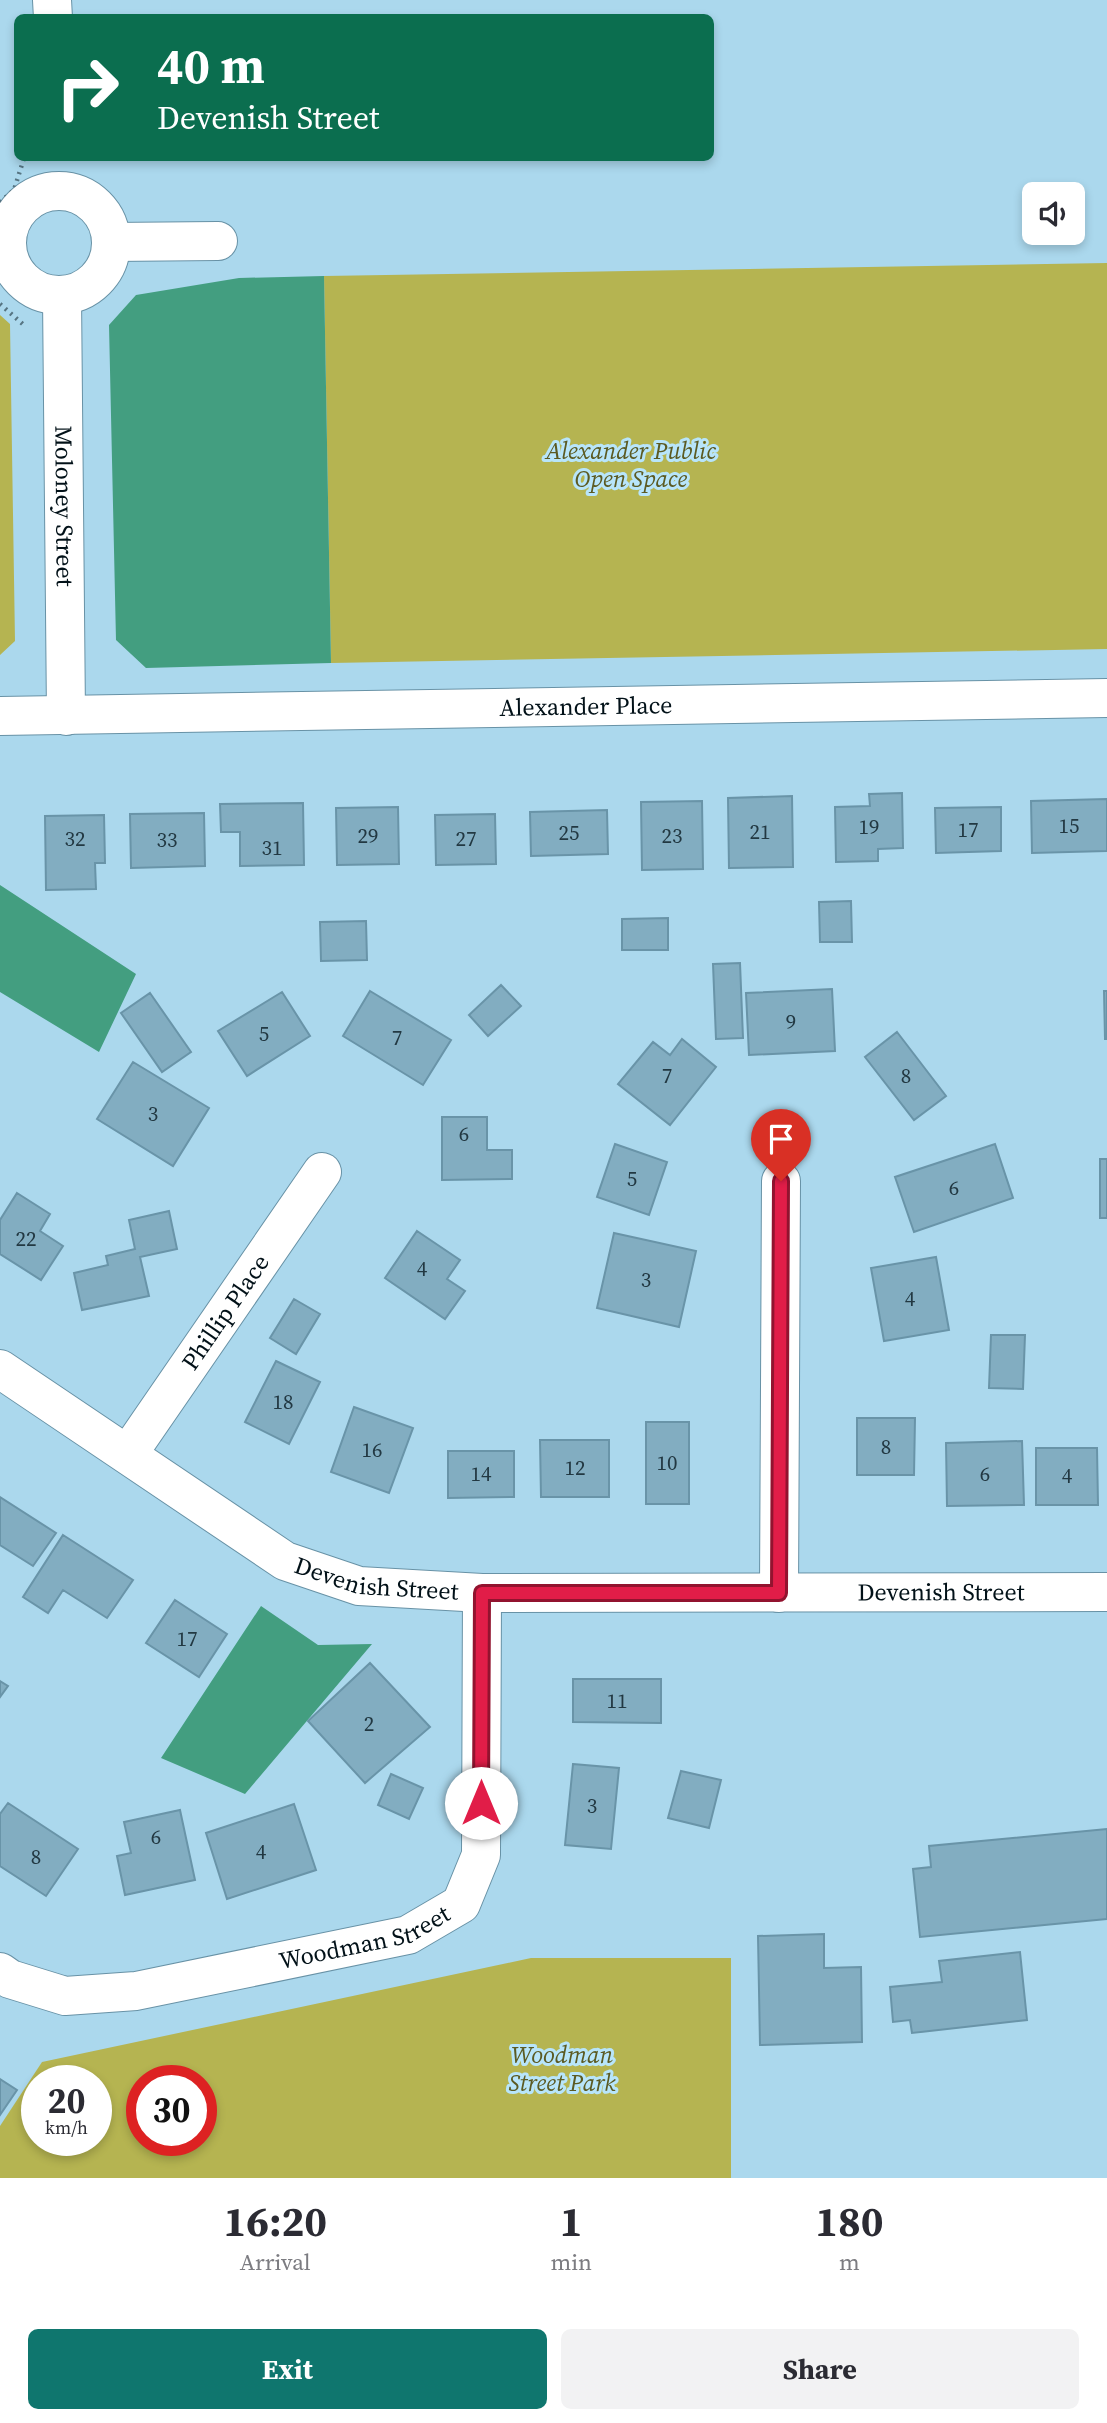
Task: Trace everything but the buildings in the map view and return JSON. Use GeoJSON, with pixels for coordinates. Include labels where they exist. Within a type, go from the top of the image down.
{"type":"FeatureCollection","features":[{"type":"Feature","properties":{"kind":"street"},"geometry":{"type":"LineString","coordinates":[[57,174],[94,205],[109,228],[111,242],[109,258],[92,284],[78,292],[62,296],[42,293],[24,283],[11,267],[3,247],[8,226],[19,208],[36,196],[57,174]]}},
{"type":"Feature","properties":{"kind":"street"},"geometry":{"type":"LineString","coordinates":[[111,242],[218,241]]}},
{"type":"Feature","properties":{"kind":"street","name":"Moloney Street"},"geometry":{"type":"LineString","coordinates":[[62,296],[66,716]]}},
{"type":"Feature","properties":{"kind":"street","name":"Alexander Place"},"geometry":{"type":"LineString","coordinates":[[0,716],[1107,698]]}},
{"type":"Feature","properties":{"kind":"street","name":"Phillip Place"},"geometry":{"type":"LineString","coordinates":[[128,1454],[322,1172]]}},
{"type":"Feature","properties":{"kind":"street"},"geometry":{"type":"LineString","coordinates":[[779,1593],[781,1181]]}},
{"type":"Feature","properties":{"kind":"street","name":"Devenish Street"},"geometry":{"type":"LineString","coordinates":[[0,1369],[285,1561],[359,1586],[482,1593],[1107,1592]]}},
{"type":"Feature","properties":{"kind":"street","name":"Woodman Street"},"geometry":{"type":"LineString","coordinates":[[0,1972],[10,1979],[65,1996],[136,1991],[408,1935],[461,1904],[481,1855],[482,1593]]}},
{"type":"Feature","properties":{"kind":"path"},"geometry":{"type":"LineString","coordinates":[[0,202],[13,190],[23,161]]}},
{"type":"Feature","properties":{"kind":"green space","name":"Alexander Public Open Space"},"geometry":{"type":"Polygon","coordinates":[[[1107,263],[1107,649],[331,663],[324,276],[1107,263]]]}},
{"type":"Feature","properties":{"kind":"green space"},"geometry":{"type":"Polygon","coordinates":[[[0,315],[10,324],[15,641],[0,655],[0,315]]]}},
{"type":"Feature","properties":{"kind":"green space","name":"Woodman Street Park"},"geometry":{"type":"Polygon","coordinates":[[[531,1958],[731,1958],[731,2178],[0,2178],[0,2126],[21,2094],[21,2156],[112,2156],[112,2065],[40,2065],[42,2062],[531,1958]]]}},
{"type":"Feature","properties":{"kind":"shaded area"},"geometry":{"type":"Polygon","coordinates":[[[324,276],[331,663],[146,668],[116,640],[109,325],[136,295],[239,278],[324,276]]]}},
{"type":"Feature","properties":{"kind":"shaded area"},"geometry":{"type":"Polygon","coordinates":[[[0,885],[136,974],[99,1052],[0,992],[0,885]]]}},
{"type":"Feature","properties":{"kind":"shaded area"},"geometry":{"type":"Polygon","coordinates":[[[261,1606],[318,1645],[372,1644],[245,1794],[161,1758],[261,1606]]]}},
{"type":"Feature","properties":{"kind":"route"},"geometry":{"type":"LineString","coordinates":[[481,1803],[482,1593],[779,1593],[781,1181]]}}]}
